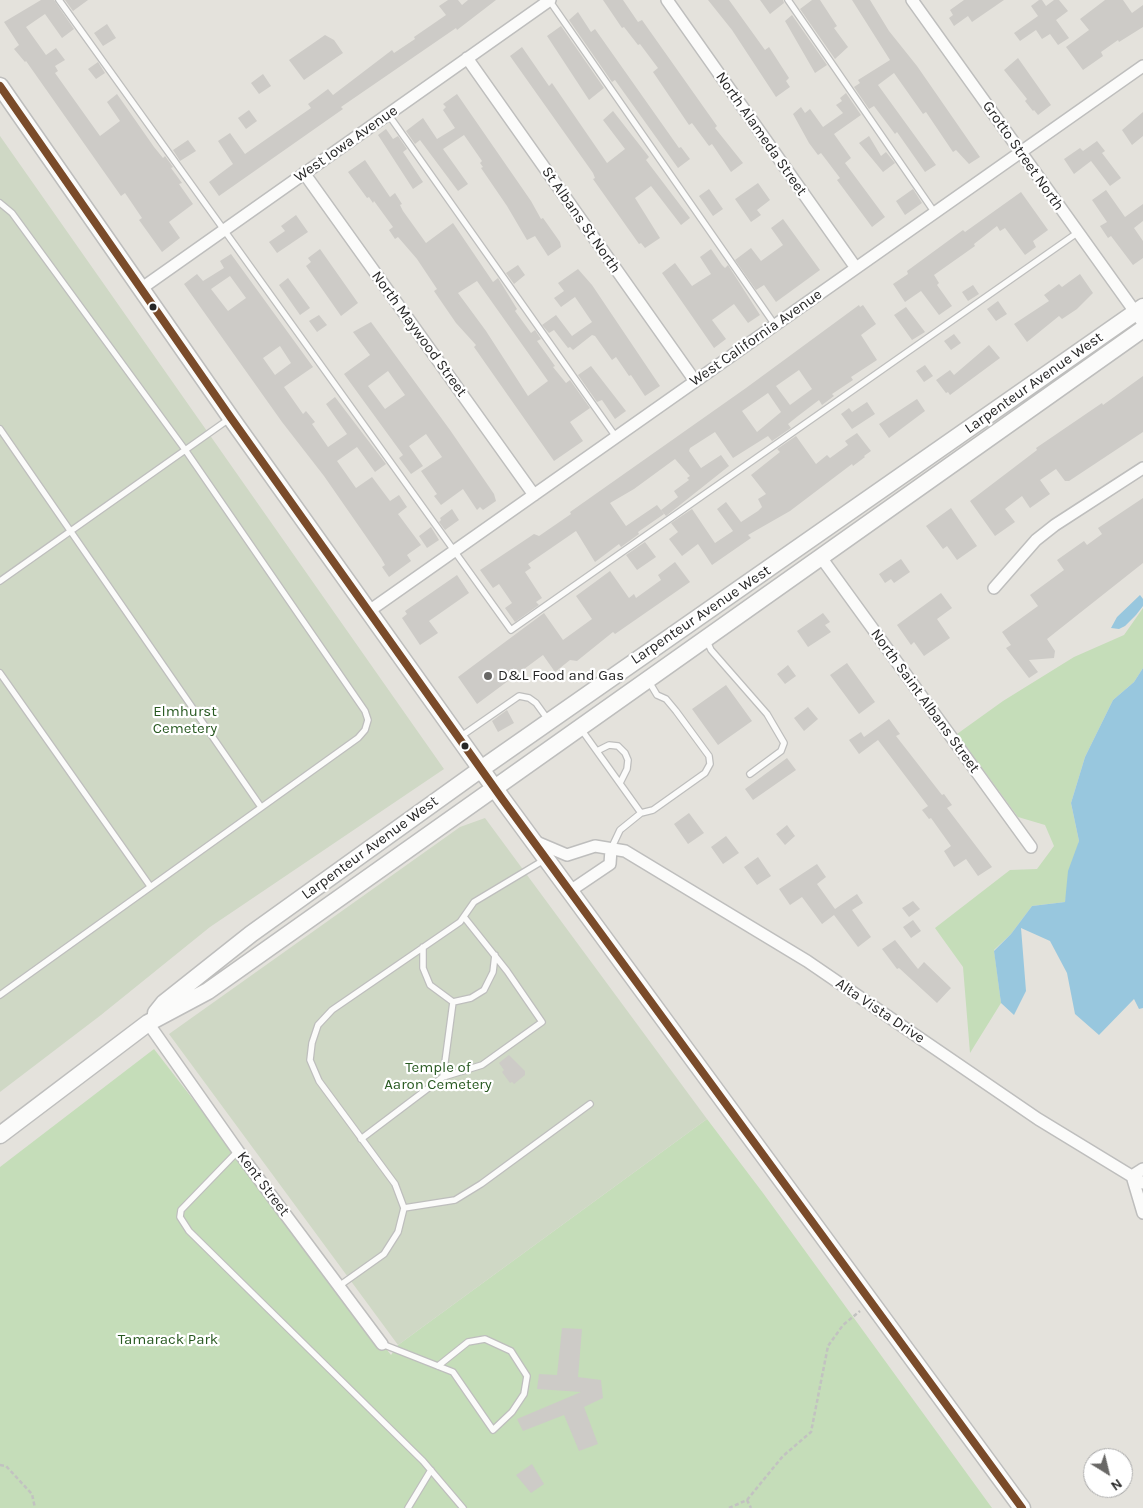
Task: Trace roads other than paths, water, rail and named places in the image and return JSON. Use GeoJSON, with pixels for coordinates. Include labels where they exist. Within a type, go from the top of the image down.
{"type":"FeatureCollection","features":[{"type":"Feature","properties":{"kind":"main road"},"geometry":{"type":"LineString","coordinates":[[0,86],[231,418],[532,841],[1022,1508]]}},
{"type":"Feature","properties":{"kind":"main road","name":"Larpenteur Avenue West"},"geometry":{"type":"LineString","coordinates":[[148,1023],[164,1004],[251,934],[481,769],[1140,314]]}},
{"type":"Feature","properties":{"kind":"main road","name":"Larpenteur Avenue West"},"geometry":{"type":"LineString","coordinates":[[0,1135],[148,1023],[208,991],[1143,328]]}},
{"type":"Feature","properties":{"kind":"street","name":"West Iowa Avenue"},"geometry":{"type":"LineString","coordinates":[[142,288],[549,0]]}},
{"type":"Feature","properties":{"kind":"street","name":"North Alameda Street"},"geometry":{"type":"LineString","coordinates":[[667,0],[856,268]]}},
{"type":"Feature","properties":{"kind":"street","name":"Grotto Street North"},"geometry":{"type":"LineString","coordinates":[[912,0],[1077,233],[1140,314]]}},
{"type":"Feature","properties":{"kind":"street","name":"St Albans St North"},"geometry":{"type":"LineString","coordinates":[[467,58],[695,381]]}},
{"type":"Feature","properties":{"kind":"street","name":"West California Avenue"},"geometry":{"type":"LineString","coordinates":[[369,611],[1143,66]]}},
{"type":"Feature","properties":{"kind":"street","name":"North Maywood Street"},"geometry":{"type":"LineString","coordinates":[[304,173],[534,494]]}},
{"type":"Feature","properties":{"kind":"street"},"geometry":{"type":"LineString","coordinates":[[994,588],[1036,540],[1055,525],[1143,468]]}},
{"type":"Feature","properties":{"kind":"street","name":"North Saint Albans Street"},"geometry":{"type":"LineString","coordinates":[[820,556],[1031,847]]}},
{"type":"Feature","properties":{"kind":"street","name":"Alta Vista Drive"},"geometry":{"type":"LineString","coordinates":[[532,841],[567,855],[595,846],[626,851],[807,962],[1038,1119],[1143,1182]]}},
{"type":"Feature","properties":{"kind":"street"},"geometry":{"type":"LineString","coordinates":[[570,892],[610,864],[611,849]]}},
{"type":"Feature","properties":{"kind":"street","name":"Kent Street"},"geometry":{"type":"LineString","coordinates":[[148,1023],[238,1151],[382,1344]]}},
{"type":"Feature","properties":{"kind":"street"},"geometry":{"type":"LineString","coordinates":[[1143,1169],[1132,1176],[1143,1214]]}},
{"type":"Feature","properties":{"kind":"lane"},"geometry":{"type":"LineString","coordinates":[[59,0],[226,230],[511,630],[1077,233]]}},
{"type":"Feature","properties":{"kind":"lane"},"geometry":{"type":"LineString","coordinates":[[549,0],[775,325]]}},
{"type":"Feature","properties":{"kind":"lane"},"geometry":{"type":"LineString","coordinates":[[788,0],[935,212]]}},
{"type":"Feature","properties":{"kind":"lane"},"geometry":{"type":"LineString","coordinates":[[388,114],[616,437]]}},
{"type":"Feature","properties":{"kind":"lane"},"geometry":{"type":"LineString","coordinates":[[0,203],[12,213],[186,451],[365,711],[368,720],[365,730],[358,738],[0,995]]}},
{"type":"Feature","properties":{"kind":"lane"},"geometry":{"type":"LineString","coordinates":[[0,581],[231,418]]}},
{"type":"Feature","properties":{"kind":"lane"},"geometry":{"type":"LineString","coordinates":[[0,429],[72,530],[261,807]]}},
{"type":"Feature","properties":{"kind":"lane"},"geometry":{"type":"LineString","coordinates":[[706,638],[711,650],[767,714],[784,743],[781,750],[750,774]]}},
{"type":"Feature","properties":{"kind":"lane"},"geometry":{"type":"LineString","coordinates":[[0,673],[150,886]]}},
{"type":"Feature","properties":{"kind":"lane"},"geometry":{"type":"LineString","coordinates":[[611,849],[620,830],[641,813],[653,810],[697,778],[705,772],[710,764],[708,756],[676,711],[666,699],[657,695],[648,680]]}},
{"type":"Feature","properties":{"kind":"lane"},"geometry":{"type":"LineString","coordinates":[[459,737],[519,696],[528,698],[536,703],[549,721]]}},
{"type":"Feature","properties":{"kind":"lane"},"geometry":{"type":"LineString","coordinates":[[581,728],[641,813]]}},
{"type":"Feature","properties":{"kind":"lane"},"geometry":{"type":"LineString","coordinates":[[597,751],[608,745],[618,746],[625,753],[628,760],[627,769],[620,783]]}},
{"type":"Feature","properties":{"kind":"lane"},"geometry":{"type":"LineString","coordinates":[[339,1286],[384,1254],[398,1232],[404,1208],[395,1184],[319,1081],[310,1060],[312,1043],[318,1025],[332,1010],[460,922],[474,902],[546,859]]}},
{"type":"Feature","properties":{"kind":"lane"},"geometry":{"type":"LineString","coordinates":[[362,1139],[443,1077],[482,1065],[542,1022],[495,955],[464,916]]}},
{"type":"Feature","properties":{"kind":"lane"},"geometry":{"type":"LineString","coordinates":[[424,947],[423,968],[430,985],[453,1002],[471,998],[484,990],[493,972],[495,955]]}},
{"type":"Feature","properties":{"kind":"lane"},"geometry":{"type":"LineString","coordinates":[[443,1077],[453,1002]]}},
{"type":"Feature","properties":{"kind":"lane"},"geometry":{"type":"LineString","coordinates":[[404,1208],[455,1200],[481,1184],[590,1104]]}},
{"type":"Feature","properties":{"kind":"lane"},"geometry":{"type":"LineString","coordinates":[[238,1151],[182,1210],[180,1216],[189,1231],[236,1280],[328,1366],[431,1470],[463,1508]]}},
{"type":"Feature","properties":{"kind":"lane"},"geometry":{"type":"LineString","coordinates":[[382,1344],[453,1372],[493,1430],[512,1412],[524,1394],[527,1376],[511,1351],[485,1339],[468,1342],[438,1366]]}},
{"type":"Feature","properties":{"kind":"lane"},"geometry":{"type":"LineString","coordinates":[[408,1508],[431,1470]]}},
{"type":"Feature","properties":{"kind":"water"},"geometry":{"type":"Polygon","coordinates":[[[1140,595],[1143,599],[1143,606],[1136,615],[1125,626],[1119,629],[1111,628],[1117,617],[1140,595]]]}},
{"type":"Feature","properties":{"kind":"water"},"geometry":{"type":"Polygon","coordinates":[[[1143,668],[1143,1008],[1139,1009],[1134,999],[1099,1035],[1075,1014],[1067,973],[1050,941],[1021,928],[1026,991],[1014,1015],[1001,1003],[994,951],[1011,934],[1032,906],[1065,902],[1068,871],[1079,841],[1071,803],[1085,757],[1113,700],[1134,682],[1143,668]]]}},
{"type":"Feature","properties":{"kind":"place","name":"D&L Food and Gas"},"geometry":{"type":"Point","coordinates":[488,676]}},
{"type":"Feature","properties":{"kind":"park label","name":"Elmhurst Cemetery"},"geometry":{"type":"Point","coordinates":[185,720]}},
{"type":"Feature","properties":{"kind":"park label","name":"Temple of Aaron Cemetery"},"geometry":{"type":"Point","coordinates":[438,1076]}},
{"type":"Feature","properties":{"kind":"park label","name":"Tamarack Park"},"geometry":{"type":"Point","coordinates":[168,1340]}}]}
